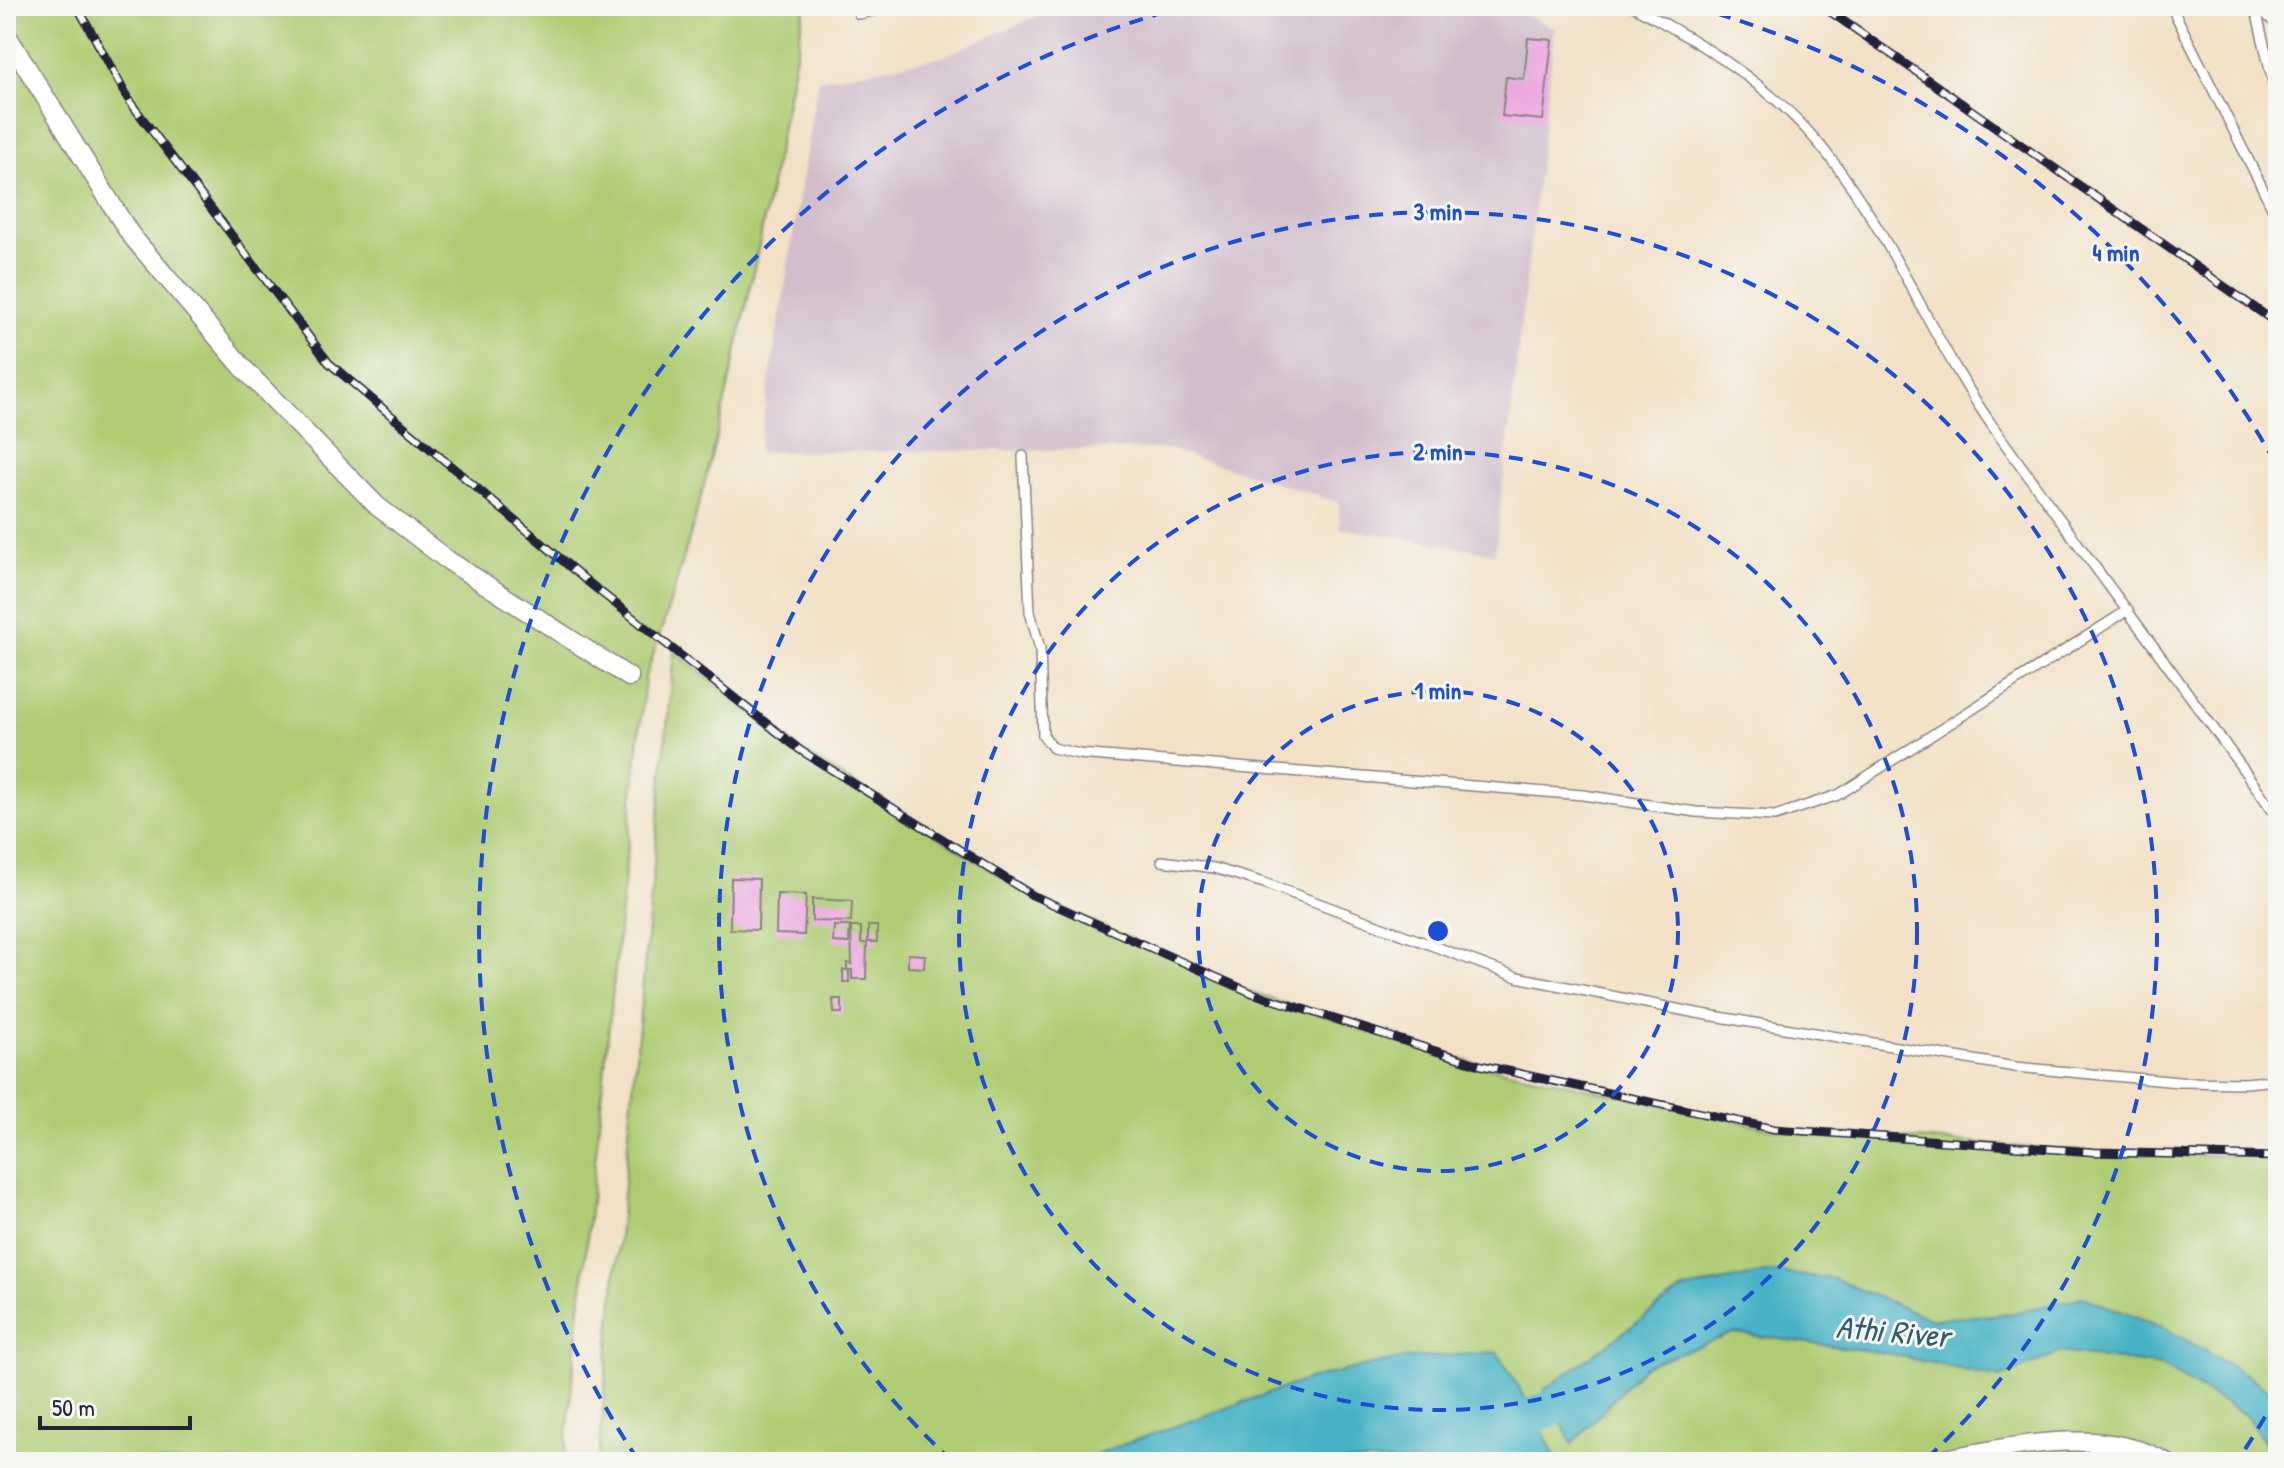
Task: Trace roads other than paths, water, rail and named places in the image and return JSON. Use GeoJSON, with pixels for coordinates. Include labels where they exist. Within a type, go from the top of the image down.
{"type":"FeatureCollection","features":[{"type":"Feature","properties":{"kind":"street"},"geometry":{"type":"LineString","coordinates":[[6,34],[130,234],[245,370],[333,461],[377,506],[446,559],[629,677]]}},
{"type":"Feature","properties":{"kind":"street"},"geometry":{"type":"LineString","coordinates":[[1929,1462],[1997,1449],[2069,1442],[2122,1446],[2166,1462]]}},
{"type":"Feature","properties":{"kind":"lane"},"geometry":{"type":"LineString","coordinates":[[859,14],[896,6]]}},
{"type":"Feature","properties":{"kind":"lane"},"geometry":{"type":"LineString","coordinates":[[1633,6],[1691,38],[1750,81],[1805,128],[1862,205],[1993,428],[2278,818]]}},
{"type":"Feature","properties":{"kind":"lane"},"geometry":{"type":"LineString","coordinates":[[2171,6],[2278,219]]}},
{"type":"Feature","properties":{"kind":"lane"},"geometry":{"type":"LineString","coordinates":[[2256,6],[2278,25]]}},
{"type":"Feature","properties":{"kind":"lane"},"geometry":{"type":"LineString","coordinates":[[2256,6],[2278,103]]}},
{"type":"Feature","properties":{"kind":"lane"},"geometry":{"type":"LineString","coordinates":[[1023,456],[1030,612],[1040,649],[1043,735],[1053,748],[1079,754],[1583,795],[1696,812],[1775,816],[1838,795],[2128,610]]}},
{"type":"Feature","properties":{"kind":"lane"},"geometry":{"type":"LineString","coordinates":[[1162,861],[1214,868],[1264,883],[1517,977],[1743,1023],[2015,1067],[2179,1082],[2278,1080]]}},
{"type":"Feature","properties":{"kind":"water"},"geometry":{"type":"Polygon","coordinates":[[[1770,1272],[1834,1279],[1931,1319],[2009,1314],[2083,1297],[2165,1328],[2252,1378],[2278,1398],[2278,1459],[2245,1415],[2161,1366],[2061,1352],[2000,1378],[1886,1353],[1734,1333],[1644,1366],[1572,1444],[1544,1390],[1682,1290],[1770,1272]]]}},
{"type":"Feature","properties":{"kind":"water"},"geometry":{"type":"Polygon","coordinates":[[[1497,1352],[1527,1401],[1558,1462],[961,1462],[1079,1460],[1312,1378],[1399,1359],[1497,1352]]]}},
{"type":"Feature","properties":{"kind":"waterway","name":"Athi River"},"geometry":{"type":"LineString","coordinates":[[1490,1430],[1570,1402],[1594,1382]]}},
{"type":"Feature","properties":{"kind":"railway"},"geometry":{"type":"LineString","coordinates":[[77,6],[130,102],[329,363],[588,582],[800,750],[1032,895],[1252,993],[1480,1065],[1774,1129],[2094,1152],[2278,1157]]}},
{"type":"Feature","properties":{"kind":"railway"},"geometry":{"type":"LineString","coordinates":[[1822,6],[2278,324]]}}]}
